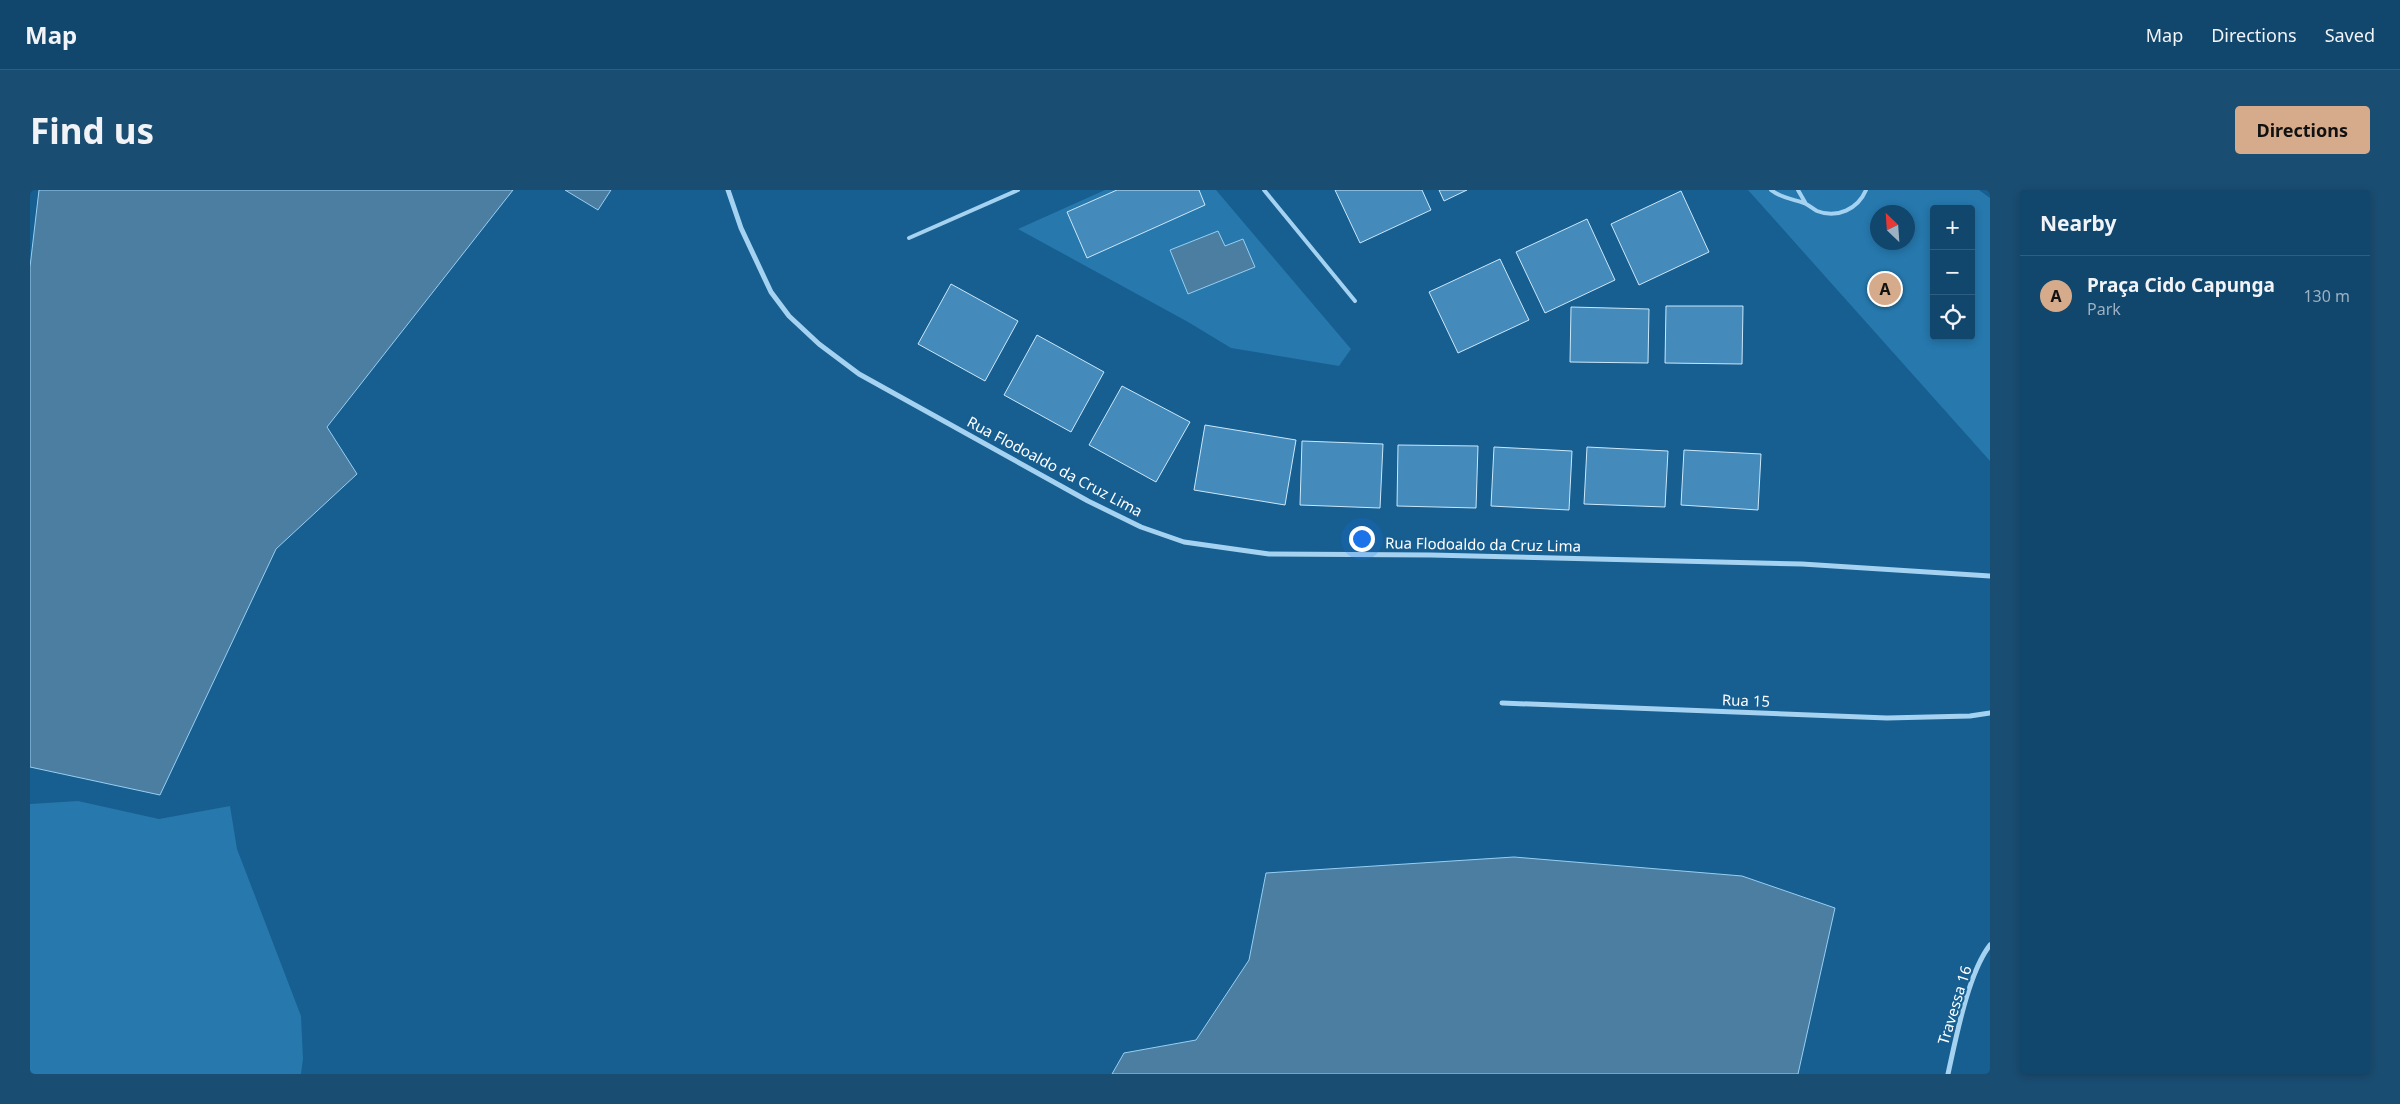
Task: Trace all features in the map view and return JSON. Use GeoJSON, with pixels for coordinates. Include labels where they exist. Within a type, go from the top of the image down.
{"type":"FeatureCollection","features":[{"type":"Feature","properties":{"kind":"street","name":"Rua Flodoaldo da Cruz Lima"},"geometry":{"type":"LineString","coordinates":[[728,190],[741,228],[771,292],[789,316],[818,344],[859,374],[1088,501],[1141,527],[1184,542],[1268,554],[1441,555],[1782,563],[1990,576]]}},
{"type":"Feature","properties":{"kind":"street","name":"Rua 15"},"geometry":{"type":"LineString","coordinates":[[1502,704],[1887,718],[1970,716],[1990,713]]}},
{"type":"Feature","properties":{"kind":"street","name":"Travessa 16"},"geometry":{"type":"LineString","coordinates":[[1948,1074],[1970,989],[1978,967],[1990,945]]}},
{"type":"Feature","properties":{"kind":"lane"},"geometry":{"type":"LineString","coordinates":[[908,238],[1018,190]]}},
{"type":"Feature","properties":{"kind":"lane"},"geometry":{"type":"LineString","coordinates":[[1264,190],[1355,301]]}},
{"type":"Feature","properties":{"kind":"lane"},"geometry":{"type":"LineString","coordinates":[[1771,190],[1779,196],[1830,214],[1842,213],[1854,207],[1866,190]]}},
{"type":"Feature","properties":{"kind":"lane"},"geometry":{"type":"LineString","coordinates":[[1798,190],[1806,204]]}},
{"type":"Feature","properties":{"kind":"shaded area"},"geometry":{"type":"Polygon","coordinates":[[[39,190],[513,190],[327,427],[357,474],[276,549],[160,795],[30,767],[30,267],[39,190]]]}},
{"type":"Feature","properties":{"kind":"shaded area"},"geometry":{"type":"Polygon","coordinates":[[[565,190],[611,190],[598,210],[565,190]]]}},
{"type":"Feature","properties":{"kind":"shaded area"},"geometry":{"type":"Polygon","coordinates":[[[1105,190],[1216,190],[1351,349],[1339,366],[1231,348],[1188,322],[1018,229],[1105,190]]]}},
{"type":"Feature","properties":{"kind":"shaded area"},"geometry":{"type":"Polygon","coordinates":[[[1748,190],[1979,190],[1990,198],[1990,461],[1748,190]]]}},
{"type":"Feature","properties":{"kind":"shaded area"},"geometry":{"type":"Polygon","coordinates":[[[1218,231],[1225,246],[1243,239],[1255,267],[1188,294],[1170,250],[1218,231]]]}},
{"type":"Feature","properties":{"kind":"shaded area"},"geometry":{"type":"Polygon","coordinates":[[[78,801],[159,819],[230,806],[237,849],[301,1016],[303,1059],[301,1074],[30,1074],[30,804],[78,801]]]}},
{"type":"Feature","properties":{"kind":"shaded area"},"geometry":{"type":"Polygon","coordinates":[[[1514,857],[1742,876],[1835,908],[1798,1074],[1112,1074],[1124,1053],[1196,1040],[1249,960],[1266,873],[1514,857]]]}},
{"type":"Feature","properties":{"kind":"building"},"geometry":{"type":"Polygon","coordinates":[[[1117,190],[1199,190],[1205,205],[1087,258],[1067,212],[1117,190]]]}},
{"type":"Feature","properties":{"kind":"building"},"geometry":{"type":"Polygon","coordinates":[[[1335,190],[1422,190],[1431,210],[1360,243],[1335,190]]]}},
{"type":"Feature","properties":{"kind":"building"},"geometry":{"type":"Polygon","coordinates":[[[1439,190],[1467,190],[1444,201],[1439,190]]]}},
{"type":"Feature","properties":{"kind":"building"},"geometry":{"type":"Polygon","coordinates":[[[1681,191],[1709,252],[1639,285],[1611,224],[1681,191]]]}},
{"type":"Feature","properties":{"kind":"building"},"geometry":{"type":"Polygon","coordinates":[[[1587,219],[1615,280],[1545,313],[1516,252],[1587,219]]]}},
{"type":"Feature","properties":{"kind":"building"},"geometry":{"type":"Polygon","coordinates":[[[1500,259],[1529,320],[1458,353],[1429,292],[1500,259]]]}},
{"type":"Feature","properties":{"kind":"building"},"geometry":{"type":"Polygon","coordinates":[[[951,284],[1018,321],[985,381],[918,344],[951,284]]]}},
{"type":"Feature","properties":{"kind":"building"},"geometry":{"type":"Polygon","coordinates":[[[1666,306],[1743,306],[1742,364],[1665,363],[1666,306]]]}},
{"type":"Feature","properties":{"kind":"building"},"geometry":{"type":"Polygon","coordinates":[[[1571,307],[1649,309],[1648,363],[1570,362],[1571,307]]]}},
{"type":"Feature","properties":{"kind":"building"},"geometry":{"type":"Polygon","coordinates":[[[1037,335],[1104,372],[1071,432],[1004,395],[1037,335]]]}},
{"type":"Feature","properties":{"kind":"building"},"geometry":{"type":"Polygon","coordinates":[[[1122,386],[1190,422],[1156,482],[1089,445],[1122,386]]]}},
{"type":"Feature","properties":{"kind":"building"},"geometry":{"type":"Polygon","coordinates":[[[1205,425],[1296,440],[1285,505],[1194,490],[1205,425]]]}},
{"type":"Feature","properties":{"kind":"building"},"geometry":{"type":"Polygon","coordinates":[[[1302,441],[1383,444],[1380,508],[1300,505],[1302,441]]]}},
{"type":"Feature","properties":{"kind":"building"},"geometry":{"type":"Polygon","coordinates":[[[1398,445],[1478,446],[1476,508],[1397,506],[1398,445]]]}},
{"type":"Feature","properties":{"kind":"building"},"geometry":{"type":"Polygon","coordinates":[[[1494,447],[1572,451],[1569,510],[1491,506],[1494,447]]]}},
{"type":"Feature","properties":{"kind":"building"},"geometry":{"type":"Polygon","coordinates":[[[1587,447],[1668,451],[1665,507],[1584,504],[1587,447]]]}},
{"type":"Feature","properties":{"kind":"building"},"geometry":{"type":"Polygon","coordinates":[[[1684,450],[1761,454],[1758,510],[1681,505],[1684,450]]]}},
{"type":"Feature","properties":{"kind":"place","name":"Praça Cido Capunga"},"geometry":{"type":"Point","coordinates":[1885,289]}}]}
